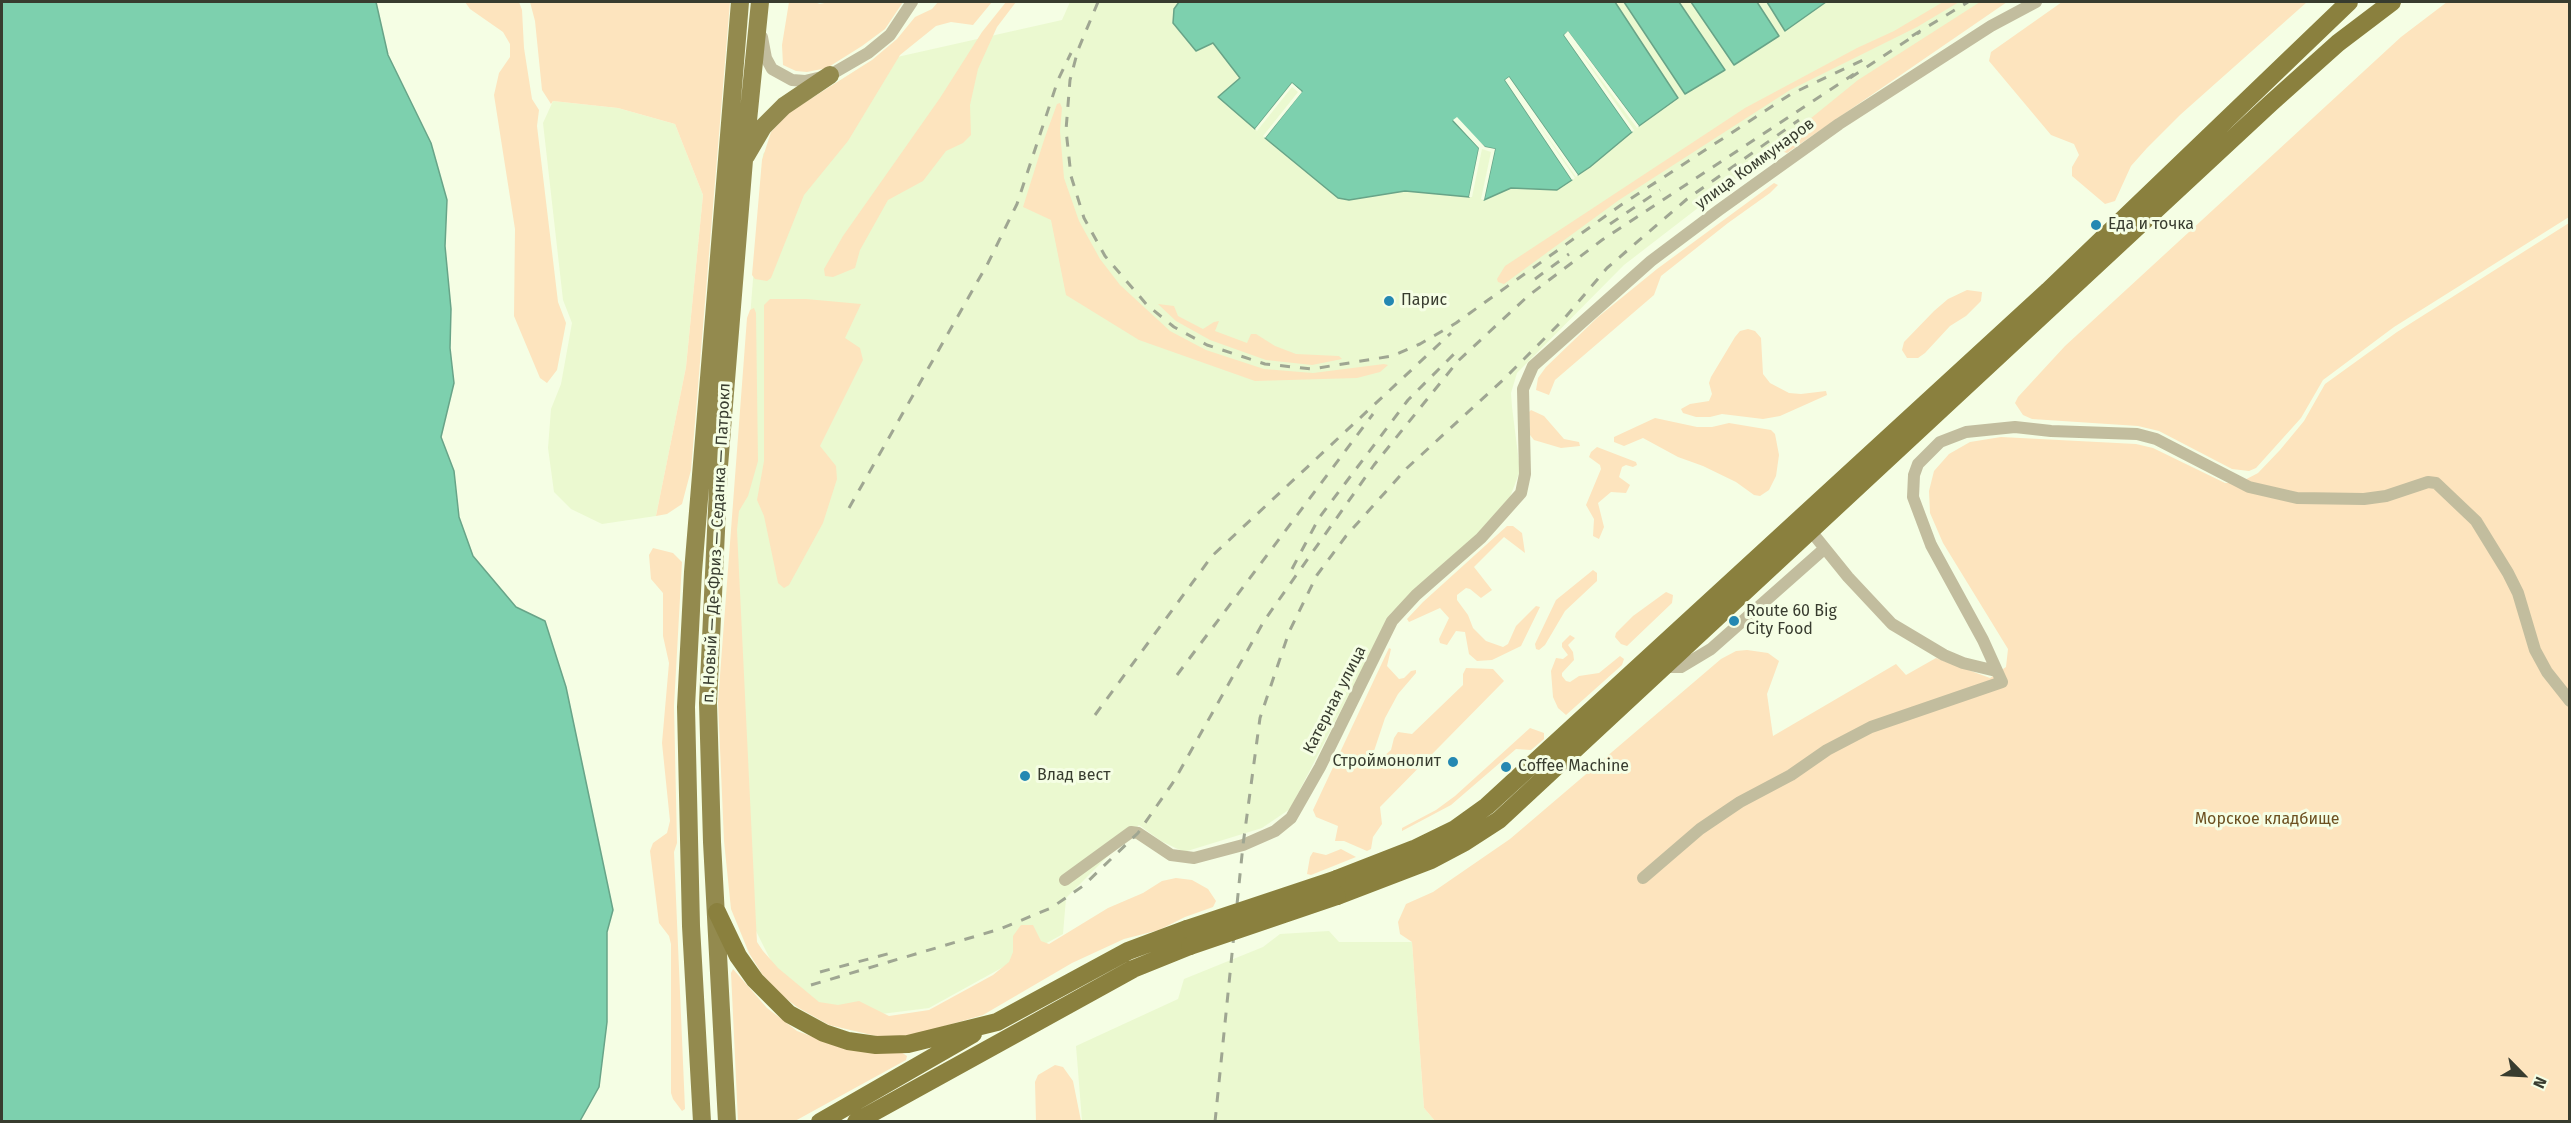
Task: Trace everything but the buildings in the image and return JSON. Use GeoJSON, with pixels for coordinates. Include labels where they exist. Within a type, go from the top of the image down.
{"type":"FeatureCollection","features":[{"type":"Feature","properties":{"kind":"highway"},"geometry":{"type":"LineString","coordinates":[[1337,888],[1455,829],[1487,807],[2048,291],[2349,2]]}},
{"type":"Feature","properties":{"kind":"highway"},"geometry":{"type":"LineString","coordinates":[[819,1122],[990,1024],[1128,951],[1188,938],[1337,888],[1431,860],[1499,820],[2271,103],[2338,43],[2392,2]]}},
{"type":"Feature","properties":{"kind":"highway"},"geometry":{"type":"LineString","coordinates":[[717,912],[738,956],[768,994],[789,1014],[824,1032],[848,1041],[876,1045],[908,1044],[990,1024]]}},
{"type":"Feature","properties":{"kind":"highway"},"geometry":{"type":"LineString","coordinates":[[856,1122],[1188,938]]}},
{"type":"Feature","properties":{"kind":"highway"},"geometry":{"type":"LineString","coordinates":[[867,1122],[901,1097]]}},
{"type":"Feature","properties":{"kind":"main road","name":"п. Новый — Де-Фриз — Седанка — Патрокл"},"geometry":{"type":"LineString","coordinates":[[702,1122],[690,891],[686,707],[693,572],[740,2]]}},
{"type":"Feature","properties":{"kind":"main road","name":"п. Новый — Де-Фриз — Седанка — Патрокл"},"geometry":{"type":"LineString","coordinates":[[727,1122],[708,703],[719,466],[744,160],[760,2]]}},
{"type":"Feature","properties":{"kind":"main road"},"geometry":{"type":"LineString","coordinates":[[744,160],[763,127],[784,106],[830,75]]}},
{"type":"Feature","properties":{"kind":"street"},"geometry":{"type":"LineString","coordinates":[[766,2],[762,41],[766,58],[772,69],[792,80],[805,81],[830,75],[868,52],[890,35],[912,2]]}},
{"type":"Feature","properties":{"kind":"street","name":"улица Коммунаров"},"geometry":{"type":"LineString","coordinates":[[1523,389],[1533,366],[1660,254],[1839,124],[1991,26],[2036,2]]}},
{"type":"Feature","properties":{"kind":"street","name":"Катерная улица"},"geometry":{"type":"LineString","coordinates":[[1065,880],[1131,831],[1138,833],[1171,855],[1194,858],[1244,845],[1275,831],[1291,818],[1320,767],[1392,621],[1416,595],[1488,531],[1521,493],[1525,474],[1523,389]]}},
{"type":"Feature","properties":{"kind":"street"},"geometry":{"type":"LineString","coordinates":[[1643,878],[1700,829],[1740,801],[1791,775],[1827,750],[1871,727],[2002,682],[1983,640],[1931,545],[1918,513],[1912,486],[1918,464],[1940,442],[1966,432],[2014,427],[2051,431],[2137,434],[2156,439],[2248,487],[2297,498],[2364,499],[2386,496],[2428,482],[2436,483],[2476,521],[2508,573],[2518,593],[2538,656],[2570,701]]}},
{"type":"Feature","properties":{"kind":"street"},"geometry":{"type":"LineString","coordinates":[[1810,531],[1892,624],[1944,655],[1963,663],[1996,671]]}},
{"type":"Feature","properties":{"kind":"street"},"geometry":{"type":"LineString","coordinates":[[1665,667],[1681,667],[1711,650],[1824,549]]}},
{"type":"Feature","properties":{"kind":"shaded area"},"geometry":{"type":"Polygon","coordinates":[[[2,2],[376,2],[388,55],[431,143],[447,200],[445,246],[451,309],[450,348],[454,383],[441,437],[454,471],[459,517],[473,556],[516,607],[545,621],[566,687],[613,910],[607,932],[607,1022],[599,1087],[580,1121],[2,1121],[2,2]]]}},
{"type":"Feature","properties":{"kind":"shaded area"},"geometry":{"type":"Polygon","coordinates":[[[1070,2],[1179,2],[1174,9],[1173,23],[1178,30],[1196,51],[1213,42],[1240,78],[1219,97],[1292,83],[1302,92],[1349,200],[1405,191],[1468,197],[1479,148],[1495,149],[1485,199],[1511,188],[1557,190],[1505,80],[1509,77],[1578,175],[1590,167],[1631,132],[1564,35],[1678,98],[1615,2],[1624,2],[1685,94],[1725,70],[1679,2],[1691,2],[1734,65],[1778,36],[1757,2],[1767,2],[1785,31],[1826,2],[2001,2],[1751,167],[1624,265],[1517,373],[1511,393],[1520,471],[1510,497],[1451,563],[1391,613],[1290,809],[1262,828],[1184,852],[1161,841],[1139,825],[1066,898],[1063,934],[929,1008],[873,1015],[823,1006],[775,969],[754,927],[736,493],[763,154],[806,102],[866,64],[1062,20],[1070,2]]]}},
{"type":"Feature","properties":{"kind":"shaded area"},"geometry":{"type":"Polygon","coordinates":[[[1179,2],[1615,2],[1678,98],[1639,126],[1568,32],[1564,35],[1632,132],[1590,167],[1578,175],[1509,77],[1505,80],[1572,180],[1557,190],[1511,188],[1484,200],[1495,149],[1485,147],[1453,121],[1479,148],[1469,197],[1405,191],[1349,200],[1338,198],[1265,138],[1302,91],[1292,83],[1255,129],[1218,97],[1240,78],[1213,43],[1196,51],[1173,23],[1174,9],[1179,2]]]}},
{"type":"Feature","properties":{"kind":"shaded area"},"geometry":{"type":"Polygon","coordinates":[[[1624,2],[1679,2],[1725,70],[1685,94],[1624,2]]]}},
{"type":"Feature","properties":{"kind":"shaded area"},"geometry":{"type":"Polygon","coordinates":[[[1691,2],[1757,2],[1779,36],[1734,65],[1691,2]]]}},
{"type":"Feature","properties":{"kind":"shaded area"},"geometry":{"type":"Polygon","coordinates":[[[1767,2],[1826,2],[1785,31],[1767,2]]]}},
{"type":"Feature","properties":{"kind":"shaded area"},"geometry":{"type":"Polygon","coordinates":[[[553,101],[618,108],[675,124],[703,195],[686,367],[656,516],[602,524],[571,509],[554,492],[548,448],[551,409],[561,384],[572,323],[563,300],[543,123],[553,101]]]}},
{"type":"Feature","properties":{"kind":"shaded area"},"geometry":{"type":"Polygon","coordinates":[[[1329,931],[1339,942],[1412,942],[1424,1108],[1435,1121],[1082,1121],[1076,1046],[1178,999],[1184,979],[1263,947],[1280,934],[1329,931]]]}},
{"type":"Feature","properties":{"kind":"green space"},"geometry":{"type":"Polygon","coordinates":[[[465,2],[519,2],[522,10],[524,48],[532,99],[539,110],[537,126],[558,302],[566,323],[557,370],[547,383],[540,378],[514,316],[515,229],[494,95],[499,73],[510,57],[510,44],[503,32],[470,9],[465,2]]]}},
{"type":"Feature","properties":{"kind":"green space"},"geometry":{"type":"Polygon","coordinates":[[[530,2],[730,2],[691,470],[682,504],[667,514],[656,516],[686,367],[703,195],[675,124],[618,108],[553,101],[551,104],[542,90],[535,21],[530,2]]]}},
{"type":"Feature","properties":{"kind":"green space"},"geometry":{"type":"Polygon","coordinates":[[[789,2],[820,4],[903,2],[885,29],[862,46],[827,68],[807,72],[796,71],[783,65],[782,45],[789,2]]]}},
{"type":"Feature","properties":{"kind":"green space"},"geometry":{"type":"Polygon","coordinates":[[[938,2],[992,2],[973,25],[951,22],[936,26],[900,55],[848,141],[804,195],[771,278],[767,281],[755,279],[752,275],[762,160],[771,132],[790,112],[872,60],[897,39],[915,17],[932,9],[938,2]]]}},
{"type":"Feature","properties":{"kind":"green space"},"geometry":{"type":"Polygon","coordinates":[[[1006,2],[1016,2],[997,27],[978,69],[970,105],[971,135],[963,143],[946,151],[923,181],[888,200],[860,250],[855,268],[833,277],[825,276],[824,269],[843,236],[940,98],[982,32],[1006,2]]]}},
{"type":"Feature","properties":{"kind":"green space"},"geometry":{"type":"Polygon","coordinates":[[[1943,2],[1959,2],[1917,27],[1790,90],[1619,200],[1504,284],[1498,282],[1497,279],[1505,266],[1745,108],[1857,48],[1894,31],[1943,2]]]}},
{"type":"Feature","properties":{"kind":"green space"},"geometry":{"type":"Polygon","coordinates":[[[1980,2],[2007,2],[1787,153],[1781,151],[1784,144],[1805,123],[1858,80],[1980,2]]]}},
{"type":"Feature","properties":{"kind":"green space"},"geometry":{"type":"Polygon","coordinates":[[[2062,2],[2307,2],[2180,115],[2147,148],[2131,166],[2115,201],[2105,204],[2072,176],[2072,167],[2079,155],[2074,144],[2051,135],[1989,61],[1991,52],[2062,2]]]}},
{"type":"Feature","properties":{"kind":"green space"},"geometry":{"type":"Polygon","coordinates":[[[2447,2],[2569,2],[2569,217],[2394,327],[2323,380],[2301,418],[2256,468],[2249,471],[2232,469],[2159,431],[2138,426],[2032,419],[2023,415],[2015,403],[2018,397],[2065,346],[2401,37],[2447,2]]]}},
{"type":"Feature","properties":{"kind":"green space"},"geometry":{"type":"Polygon","coordinates":[[[1060,103],[1064,178],[1079,221],[1100,259],[1120,285],[1170,331],[1206,350],[1264,369],[1313,373],[1388,365],[1380,372],[1357,378],[1255,381],[1139,340],[1066,295],[1051,220],[1023,207],[1044,140],[1057,104],[1060,103]]]}},
{"type":"Feature","properties":{"kind":"green space"},"geometry":{"type":"Polygon","coordinates":[[[1774,183],[1778,185],[1770,193],[1661,276],[1654,295],[1555,380],[1549,395],[1536,390],[1538,378],[1546,367],[1598,317],[1657,269],[1774,183]]]}},
{"type":"Feature","properties":{"kind":"green space","name":"Морское кладбище"},"geometry":{"type":"Polygon","coordinates":[[[2569,223],[2569,1121],[1435,1121],[1424,1108],[1412,942],[1400,934],[1398,922],[1406,904],[1433,892],[1510,839],[1721,659],[1736,651],[1747,650],[1768,653],[1779,661],[1767,694],[1773,736],[1896,664],[1906,675],[1936,658],[1990,678],[2006,667],[2008,649],[1943,543],[1930,513],[1929,491],[1934,471],[1949,454],[1970,442],[2001,437],[2136,444],[2153,448],[2225,483],[2239,483],[2258,473],[2280,450],[2304,421],[2325,384],[2397,332],[2569,223]]]}},
{"type":"Feature","properties":{"kind":"green space"},"geometry":{"type":"Polygon","coordinates":[[[1967,290],[1982,292],[1981,301],[1966,316],[1950,326],[1925,353],[1918,358],[1907,358],[1902,350],[1904,342],[1948,299],[1967,290]]]}},
{"type":"Feature","properties":{"kind":"green space"},"geometry":{"type":"Polygon","coordinates":[[[770,299],[806,299],[861,304],[845,338],[860,348],[863,360],[820,446],[836,466],[837,479],[823,523],[789,585],[784,588],[778,583],[764,516],[757,500],[764,461],[764,305],[770,299]]]}},
{"type":"Feature","properties":{"kind":"green space"},"geometry":{"type":"Polygon","coordinates":[[[1158,304],[1174,306],[1178,316],[1203,329],[1219,321],[1215,331],[1247,343],[1251,334],[1256,334],[1275,346],[1296,354],[1339,356],[1342,359],[1312,365],[1266,360],[1210,340],[1176,321],[1158,304]]]}},
{"type":"Feature","properties":{"kind":"green space"},"geometry":{"type":"Polygon","coordinates":[[[754,308],[756,313],[758,461],[748,496],[739,511],[737,530],[757,942],[763,951],[778,968],[819,1002],[838,1005],[859,1001],[889,1016],[929,1010],[993,975],[1009,962],[1013,952],[1013,936],[1021,925],[1033,925],[1041,941],[1049,944],[1108,908],[1143,893],[1162,881],[1176,878],[1192,880],[1208,889],[1216,901],[1213,907],[1159,930],[1124,939],[1072,963],[983,1015],[907,1037],[876,1036],[829,1025],[797,1007],[780,994],[762,974],[749,953],[731,909],[724,841],[718,702],[747,318],[750,310],[754,308]]]}},
{"type":"Feature","properties":{"kind":"green space"},"geometry":{"type":"Polygon","coordinates":[[[1748,329],[1755,331],[1761,338],[1763,374],[1770,383],[1789,393],[1826,391],[1827,395],[1780,416],[1763,419],[1722,414],[1696,417],[1683,413],[1681,409],[1690,404],[1709,401],[1712,394],[1709,383],[1711,377],[1735,337],[1740,331],[1748,329]]]}},
{"type":"Feature","properties":{"kind":"green space"},"geometry":{"type":"Polygon","coordinates":[[[1531,410],[1544,416],[1564,439],[1579,442],[1580,446],[1561,448],[1534,440],[1530,435],[1529,412],[1531,410]]]}},
{"type":"Feature","properties":{"kind":"green space"},"geometry":{"type":"Polygon","coordinates":[[[1655,418],[1697,427],[1712,427],[1729,423],[1771,430],[1775,434],[1779,455],[1776,476],[1769,490],[1760,496],[1754,495],[1736,482],[1678,457],[1643,438],[1624,446],[1614,442],[1614,437],[1655,418]]]}},
{"type":"Feature","properties":{"kind":"green space"},"geometry":{"type":"Polygon","coordinates":[[[1597,447],[1636,462],[1637,465],[1622,467],[1619,477],[1630,485],[1626,493],[1611,492],[1598,503],[1604,527],[1599,539],[1593,536],[1594,519],[1586,505],[1601,469],[1600,465],[1589,457],[1597,447]]]}},
{"type":"Feature","properties":{"kind":"green space"},"geometry":{"type":"Polygon","coordinates":[[[1507,526],[1513,526],[1522,533],[1525,553],[1504,537],[1474,567],[1492,590],[1481,598],[1466,588],[1457,595],[1457,600],[1468,615],[1473,628],[1486,641],[1503,647],[1508,644],[1516,626],[1536,606],[1540,607],[1521,646],[1492,660],[1477,661],[1469,654],[1465,632],[1456,631],[1447,645],[1440,643],[1439,639],[1449,618],[1440,608],[1409,622],[1407,619],[1507,526]]]}},
{"type":"Feature","properties":{"kind":"green space"},"geometry":{"type":"Polygon","coordinates":[[[653,548],[673,553],[682,562],[674,706],[677,843],[674,852],[685,1109],[682,1111],[671,1093],[671,944],[669,936],[659,923],[650,851],[653,843],[667,833],[670,821],[662,743],[669,663],[663,636],[663,593],[651,579],[649,555],[653,548]]]}},
{"type":"Feature","properties":{"kind":"green space"},"geometry":{"type":"Polygon","coordinates":[[[1593,570],[1597,573],[1597,581],[1565,611],[1545,645],[1539,650],[1536,649],[1535,644],[1556,600],[1593,570]]]}},
{"type":"Feature","properties":{"kind":"green space"},"geometry":{"type":"Polygon","coordinates":[[[1666,592],[1673,595],[1672,603],[1627,646],[1621,644],[1615,637],[1616,633],[1633,616],[1666,592]]]}},
{"type":"Feature","properties":{"kind":"green space"},"geometry":{"type":"Polygon","coordinates":[[[1570,635],[1575,638],[1568,645],[1573,652],[1574,660],[1562,673],[1566,681],[1570,682],[1579,676],[1599,673],[1620,656],[1624,659],[1622,665],[1566,715],[1558,708],[1553,697],[1551,671],[1556,658],[1563,659],[1568,655],[1562,643],[1570,635]]]}},
{"type":"Feature","properties":{"kind":"green space"},"geometry":{"type":"Polygon","coordinates":[[[1389,648],[1391,649],[1387,666],[1399,679],[1404,678],[1411,671],[1416,670],[1416,673],[1398,694],[1385,718],[1374,751],[1378,757],[1384,756],[1391,750],[1398,732],[1412,734],[1463,685],[1463,674],[1466,668],[1493,669],[1504,681],[1380,807],[1382,824],[1373,837],[1371,849],[1367,851],[1344,841],[1335,841],[1338,826],[1316,817],[1313,810],[1389,648]]]}},
{"type":"Feature","properties":{"kind":"green space"},"geometry":{"type":"Polygon","coordinates":[[[1530,728],[1544,733],[1544,739],[1531,750],[1516,749],[1451,805],[1402,831],[1402,828],[1436,810],[1455,796],[1530,728]]]}},
{"type":"Feature","properties":{"kind":"green space"},"geometry":{"type":"Polygon","coordinates":[[[1341,849],[1356,857],[1311,875],[1307,874],[1313,852],[1326,855],[1341,849]]]}},
{"type":"Feature","properties":{"kind":"green space"},"geometry":{"type":"Polygon","coordinates":[[[733,969],[767,1008],[797,1031],[846,1049],[901,1052],[907,1056],[906,1060],[795,1121],[738,1121],[731,973],[733,969]]]}},
{"type":"Feature","properties":{"kind":"green space"},"geometry":{"type":"Polygon","coordinates":[[[1055,1065],[1063,1067],[1073,1081],[1081,1121],[1036,1121],[1035,1082],[1038,1075],[1055,1065]]]}},
{"type":"Feature","properties":{"kind":"pier"},"geometry":{"type":"Polygon","coordinates":[[[1568,31],[1639,126],[1637,128],[1573,42],[1634,130],[1632,132],[1564,35],[1568,31]]]}},
{"type":"Feature","properties":{"kind":"pier"},"geometry":{"type":"Polygon","coordinates":[[[1509,77],[1578,175],[1576,177],[1528,109],[1575,178],[1572,180],[1505,80],[1509,77]]]}},
{"type":"Feature","properties":{"kind":"pier"},"geometry":{"type":"Polygon","coordinates":[[[1292,83],[1302,92],[1265,138],[1263,136],[1298,92],[1292,87],[1257,131],[1255,129],[1292,83]]]}},
{"type":"Feature","properties":{"kind":"pier"},"geometry":{"type":"Polygon","coordinates":[[[1457,117],[1485,147],[1495,149],[1484,200],[1481,199],[1491,152],[1482,149],[1472,197],[1469,197],[1479,148],[1453,120],[1457,117]]]}},
{"type":"Feature","properties":{"kind":"railway"},"geometry":{"type":"LineString","coordinates":[[1098,2],[1078,50],[1070,80],[1066,130],[1071,176],[1084,218],[1105,256],[1147,305],[1174,327],[1207,345],[1265,364],[1312,369],[1392,356],[1420,344],[1456,323],[1621,205],[1791,94],[1863,60]]}},
{"type":"Feature","properties":{"kind":"railway"},"geometry":{"type":"LineString","coordinates":[[1912,36],[1968,2]]}},
{"type":"Feature","properties":{"kind":"railway"},"geometry":{"type":"LineString","coordinates":[[1850,78],[1920,32]]}},
{"type":"Feature","properties":{"kind":"railway"},"geometry":{"type":"LineString","coordinates":[[849,508],[988,263],[1017,204],[1058,80],[1071,53]]}},
{"type":"Feature","properties":{"kind":"railway"},"geometry":{"type":"LineString","coordinates":[[811,985],[1000,929],[1051,908],[1083,886],[1138,833],[1174,781],[1264,621],[1374,465],[1458,361],[1528,296],[1602,240],[1854,74]]}},
{"type":"Feature","properties":{"kind":"railway"},"geometry":{"type":"LineString","coordinates":[[1215,1122],[1243,845],[1260,718],[1289,632],[1317,575],[1346,536],[1407,468],[1503,380],[1563,320],[1607,268],[1687,199],[1799,120]]}},
{"type":"Feature","properties":{"kind":"railway"},"geometry":{"type":"LineString","coordinates":[[1610,224],[1660,190]]}},
{"type":"Feature","properties":{"kind":"railway"},"geometry":{"type":"LineString","coordinates":[[1535,279],[1569,254]]}},
{"type":"Feature","properties":{"kind":"railway"},"geometry":{"type":"LineString","coordinates":[[1095,715],[1212,556],[1451,333]]}},
{"type":"Feature","properties":{"kind":"railway"},"geometry":{"type":"LineString","coordinates":[[1292,569],[1319,518],[1408,400],[1460,348]]}},
{"type":"Feature","properties":{"kind":"railway"},"geometry":{"type":"LineString","coordinates":[[1177,675],[1373,414]]}},
{"type":"Feature","properties":{"kind":"railway"},"geometry":{"type":"LineString","coordinates":[[820,972],[891,953]]}},
{"type":"Feature","properties":{"kind":"place","name":"Еда и точка"},"geometry":{"type":"Point","coordinates":[2096,225]}},
{"type":"Feature","properties":{"kind":"place","name":"Парис"},"geometry":{"type":"Point","coordinates":[1389,301]}},
{"type":"Feature","properties":{"kind":"place","name":"Route 60 Big City Food"},"geometry":{"type":"Point","coordinates":[1734,621]}},
{"type":"Feature","properties":{"kind":"place","name":"Строймонолит"},"geometry":{"type":"Point","coordinates":[1453,762]}},
{"type":"Feature","properties":{"kind":"place","name":"Coffee Machine"},"geometry":{"type":"Point","coordinates":[1506,767]}},
{"type":"Feature","properties":{"kind":"place","name":"Влад вест"},"geometry":{"type":"Point","coordinates":[1025,776]}}]}
